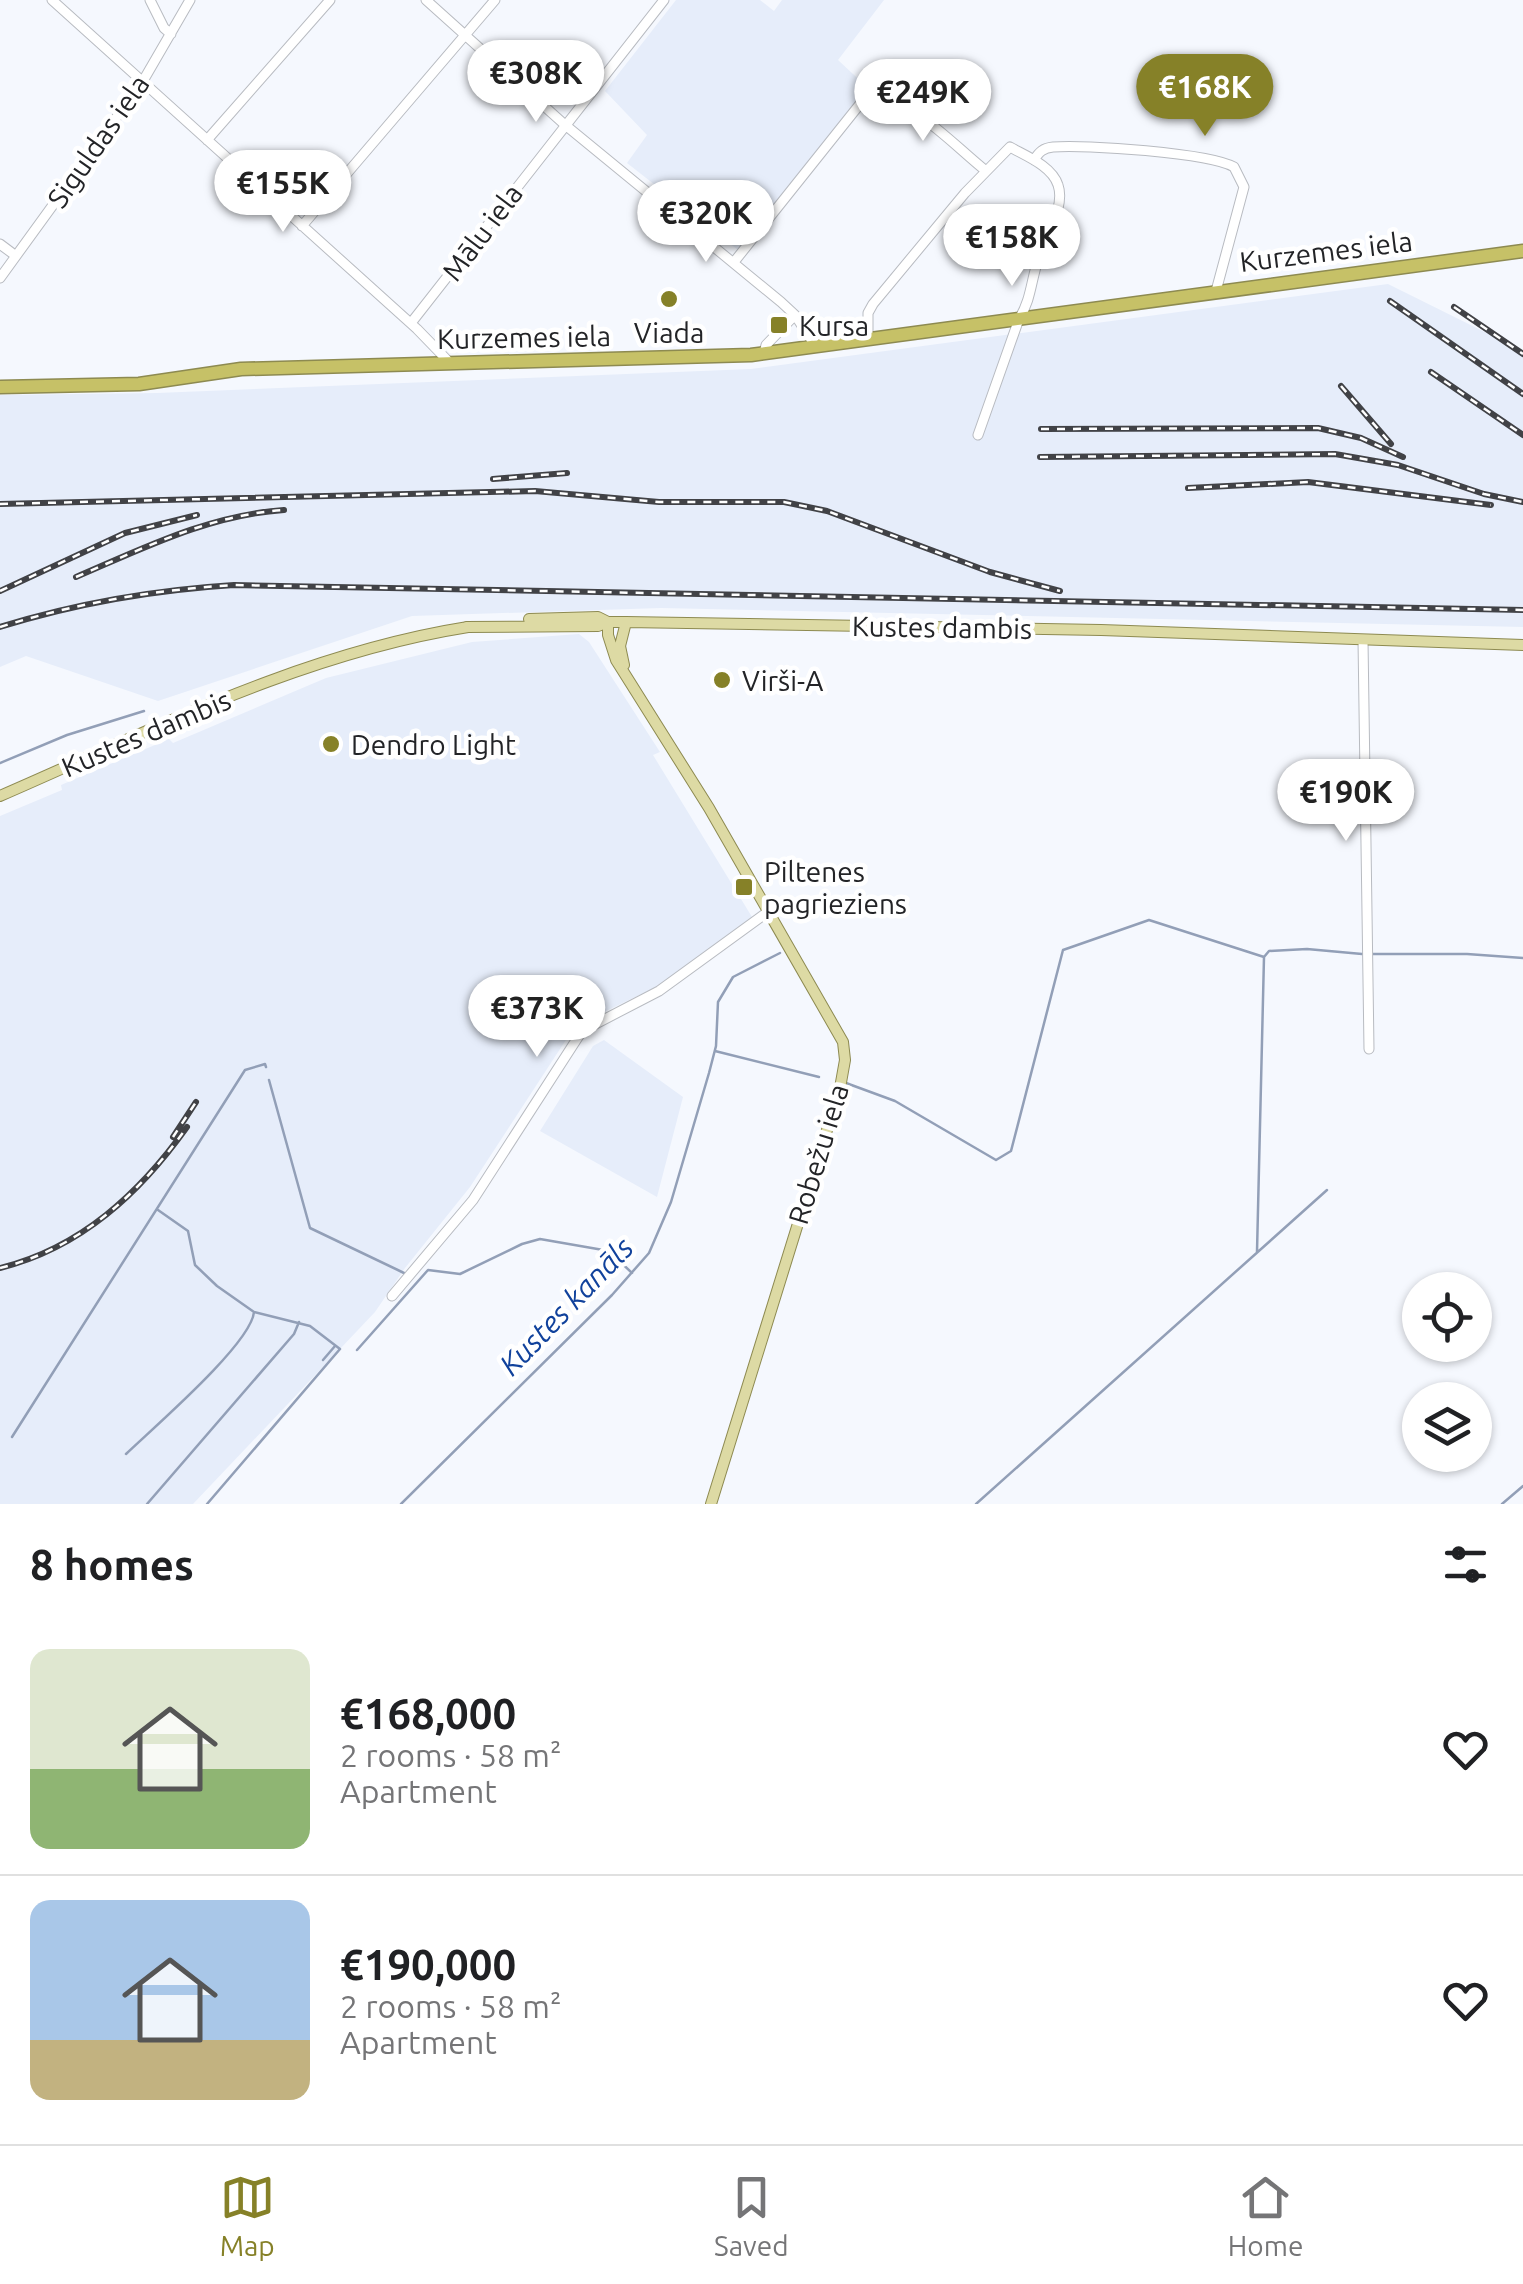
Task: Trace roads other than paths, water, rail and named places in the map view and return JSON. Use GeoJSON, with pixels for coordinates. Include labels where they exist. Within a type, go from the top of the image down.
{"type":"FeatureCollection","features":[{"type":"Feature","properties":{"kind":"highway","name":"Kurzemes iela"},"geometry":{"type":"LineString","coordinates":[[0,387],[96,387],[240,369],[764,353],[1523,251]]}},
{"type":"Feature","properties":{"kind":"main road","name":"Robežu iela"},"geometry":{"type":"LineString","coordinates":[[608,622],[612,650],[836,1024],[843,1042],[845,1060],[840,1088],[710,1504]]}},
{"type":"Feature","properties":{"kind":"main road","name":"Kustes dambis"},"geometry":{"type":"LineString","coordinates":[[0,796],[286,674],[372,646],[466,628],[626,622],[1523,645]]}},
{"type":"Feature","properties":{"kind":"main road"},"geometry":{"type":"LineString","coordinates":[[626,622],[620,646],[626,671]]}},
{"type":"Feature","properties":{"kind":"street"},"geometry":{"type":"LineString","coordinates":[[52,0],[450,363]]}},
{"type":"Feature","properties":{"kind":"street"},"geometry":{"type":"LineString","coordinates":[[150,0],[171,34]]}},
{"type":"Feature","properties":{"kind":"street","name":"Siguldas iela"},"geometry":{"type":"LineString","coordinates":[[0,278],[143,81],[190,0]]}},
{"type":"Feature","properties":{"kind":"street"},"geometry":{"type":"LineString","coordinates":[[206,140],[330,0]]}},
{"type":"Feature","properties":{"kind":"street"},"geometry":{"type":"LineString","coordinates":[[426,0],[564,124],[794,315],[816,346]]}},
{"type":"Feature","properties":{"kind":"street"},"geometry":{"type":"LineString","coordinates":[[302,226],[495,0]]}},
{"type":"Feature","properties":{"kind":"street","name":"Mālu iela"},"geometry":{"type":"LineString","coordinates":[[411,324],[664,0]]}},
{"type":"Feature","properties":{"kind":"street"},"geometry":{"type":"LineString","coordinates":[[734,262],[868,94],[904,104],[986,171]]}},
{"type":"Feature","properties":{"kind":"street"},"geometry":{"type":"LineString","coordinates":[[868,338],[868,313],[873,304],[1010,147],[1050,172],[1060,191],[1057,210],[1038,260],[1028,303],[978,435]]}},
{"type":"Feature","properties":{"kind":"street"},"geometry":{"type":"LineString","coordinates":[[1034,160],[1049,147],[1082,147],[1212,159],[1234,167],[1244,188],[1216,290]]}},
{"type":"Feature","properties":{"kind":"street"},"geometry":{"type":"LineString","coordinates":[[0,244],[16,256]]}},
{"type":"Feature","properties":{"kind":"street"},"geometry":{"type":"LineString","coordinates":[[764,353],[766,345],[794,315]]}},
{"type":"Feature","properties":{"kind":"street"},"geometry":{"type":"LineString","coordinates":[[1363,640],[1369,1049]]}},
{"type":"Feature","properties":{"kind":"street"},"geometry":{"type":"LineString","coordinates":[[392,1296],[473,1200],[582,1031],[660,991],[769,911]]}},
{"type":"Feature","properties":{"kind":"waterway"},"geometry":{"type":"LineString","coordinates":[[0,763],[67,735],[144,711]]}},
{"type":"Feature","properties":{"kind":"waterway"},"geometry":{"type":"LineString","coordinates":[[846,1083],[895,1101],[996,1160],[1011,1151],[1063,950],[1149,920],[1264,957]]}},
{"type":"Feature","properties":{"kind":"waterway"},"geometry":{"type":"LineString","coordinates":[[1257,1252],[1264,957],[1269,951],[1307,949],[1362,954]]}},
{"type":"Feature","properties":{"kind":"waterway","name":"Kustes kanāls"},"geometry":{"type":"LineString","coordinates":[[401,1504],[612,1295],[649,1253],[671,1202],[709,1073],[716,1046],[718,1002],[733,977],[780,953]]}},
{"type":"Feature","properties":{"kind":"waterway"},"geometry":{"type":"LineString","coordinates":[[1371,954],[1523,958]]}},
{"type":"Feature","properties":{"kind":"waterway"},"geometry":{"type":"LineString","coordinates":[[715,1051],[819,1077]]}},
{"type":"Feature","properties":{"kind":"waterway"},"geometry":{"type":"LineString","coordinates":[[12,1437],[245,1070],[265,1064],[266,1067]]}},
{"type":"Feature","properties":{"kind":"waterway"},"geometry":{"type":"LineString","coordinates":[[269,1080],[310,1228],[404,1273]]}},
{"type":"Feature","properties":{"kind":"waterway"},"geometry":{"type":"LineString","coordinates":[[976,1504],[1327,1190]]}},
{"type":"Feature","properties":{"kind":"waterway"},"geometry":{"type":"LineString","coordinates":[[158,1210],[188,1231],[195,1265],[217,1286],[254,1312],[310,1326],[340,1349],[207,1504]]}},
{"type":"Feature","properties":{"kind":"waterway"},"geometry":{"type":"LineString","coordinates":[[357,1350],[428,1270],[460,1274],[540,1239],[609,1251],[632,1273]]}},
{"type":"Feature","properties":{"kind":"waterway"},"geometry":{"type":"LineString","coordinates":[[126,1454],[219,1364],[237,1344],[254,1312]]}},
{"type":"Feature","properties":{"kind":"waterway"},"geometry":{"type":"LineString","coordinates":[[147,1504],[294,1334],[299,1322]]}},
{"type":"Feature","properties":{"kind":"waterway"},"geometry":{"type":"LineString","coordinates":[[323,1360],[335,1346]]}},
{"type":"Feature","properties":{"kind":"waterway"},"geometry":{"type":"LineString","coordinates":[[1502,1504],[1523,1486]]}},
{"type":"Feature","properties":{"kind":"railway"},"geometry":{"type":"LineString","coordinates":[[1390,301],[1523,394]]}},
{"type":"Feature","properties":{"kind":"railway"},"geometry":{"type":"LineString","coordinates":[[1454,307],[1523,354]]}},
{"type":"Feature","properties":{"kind":"railway"},"geometry":{"type":"LineString","coordinates":[[1431,372],[1523,435]]}},
{"type":"Feature","properties":{"kind":"railway"},"geometry":{"type":"LineString","coordinates":[[1341,386],[1391,444]]}},
{"type":"Feature","properties":{"kind":"railway"},"geometry":{"type":"LineString","coordinates":[[1041,429],[1318,428],[1361,438],[1403,457]]}},
{"type":"Feature","properties":{"kind":"railway"},"geometry":{"type":"LineString","coordinates":[[1040,457],[1335,454],[1398,465],[1484,494],[1523,502]]}},
{"type":"Feature","properties":{"kind":"railway"},"geometry":{"type":"LineString","coordinates":[[493,479],[567,473]]}},
{"type":"Feature","properties":{"kind":"railway"},"geometry":{"type":"LineString","coordinates":[[1188,488],[1308,482],[1491,505]]}},
{"type":"Feature","properties":{"kind":"railway"},"geometry":{"type":"LineString","coordinates":[[0,504],[535,491],[659,502],[784,502],[827,511],[990,572],[1060,591]]}},
{"type":"Feature","properties":{"kind":"railway"},"geometry":{"type":"LineString","coordinates":[[76,577],[203,526],[284,510]]}},
{"type":"Feature","properties":{"kind":"railway"},"geometry":{"type":"LineString","coordinates":[[0,591],[125,533],[197,515]]}},
{"type":"Feature","properties":{"kind":"railway"},"geometry":{"type":"LineString","coordinates":[[0,627],[116,599],[234,585],[1523,610]]}},
{"type":"Feature","properties":{"kind":"railway"},"geometry":{"type":"LineString","coordinates":[[173,1137],[196,1102]]}},
{"type":"Feature","properties":{"kind":"railway"},"geometry":{"type":"LineString","coordinates":[[0,1268],[57,1247],[106,1215],[149,1174],[187,1127]]}},
{"type":"Feature","properties":{"kind":"place","name":"Viada"},"geometry":{"type":"Point","coordinates":[669,299]}},
{"type":"Feature","properties":{"kind":"place","name":"Kursa"},"geometry":{"type":"Point","coordinates":[779,325]}},
{"type":"Feature","properties":{"kind":"place","name":"Virši-A"},"geometry":{"type":"Point","coordinates":[722,680]}},
{"type":"Feature","properties":{"kind":"place","name":"Dendro Light"},"geometry":{"type":"Point","coordinates":[331,744]}},
{"type":"Feature","properties":{"kind":"place","name":"Piltenes pagrieziens"},"geometry":{"type":"Point","coordinates":[744,887]}}]}
